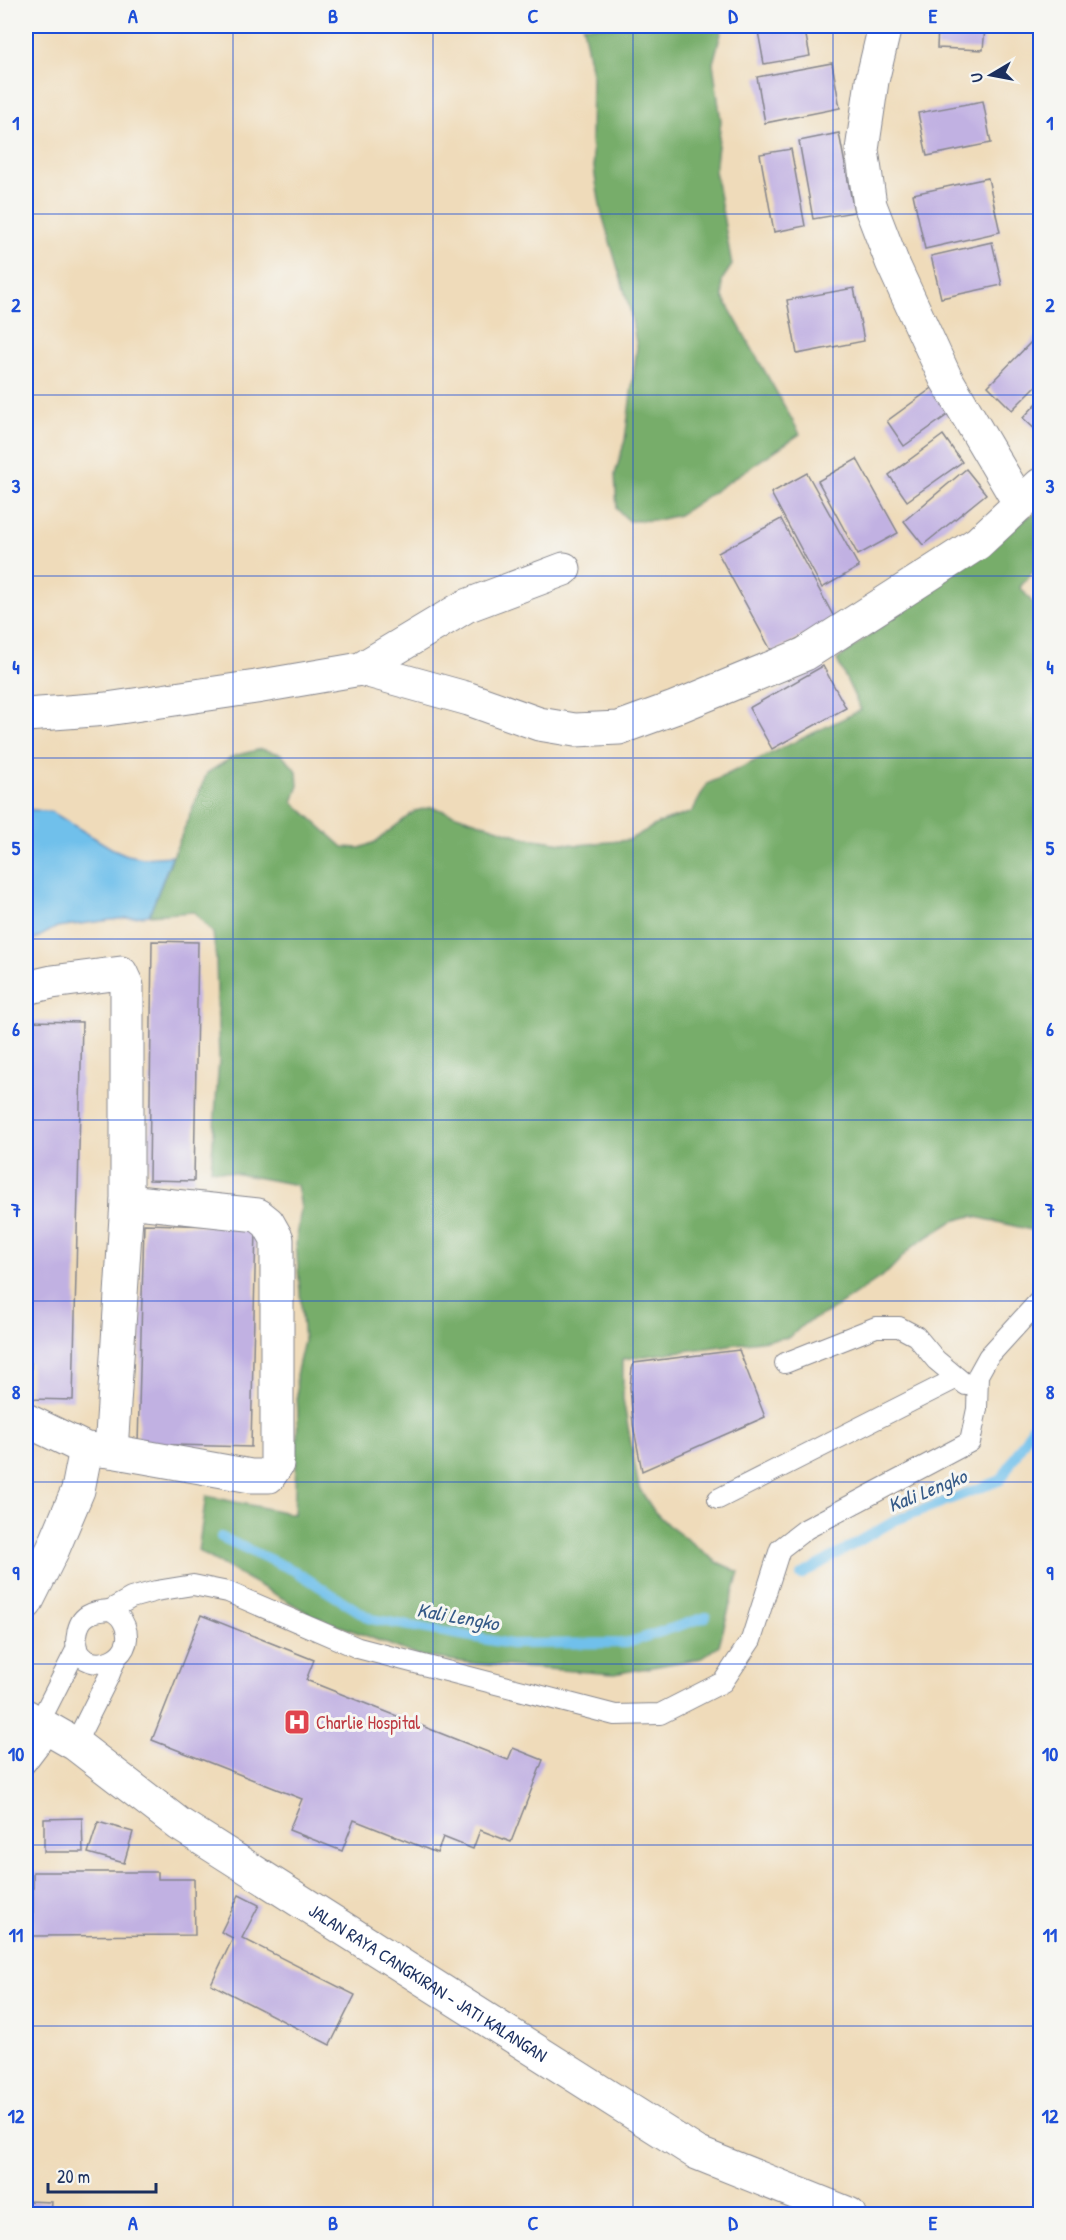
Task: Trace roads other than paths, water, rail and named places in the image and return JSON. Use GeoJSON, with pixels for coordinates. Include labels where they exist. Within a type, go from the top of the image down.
{"type":"FeatureCollection","features":[{"type":"Feature","properties":{"kind":"street"},"geometry":{"type":"LineString","coordinates":[[361,669],[469,699],[539,724],[575,730],[619,728],[805,654],[978,543],[1030,495],[945,377],[892,262],[870,206],[862,150],[872,81],[885,26]]}},
{"type":"Feature","properties":{"kind":"street"},"geometry":{"type":"LineString","coordinates":[[26,715],[107,709],[361,669],[466,606],[564,569]]}},
{"type":"Feature","properties":{"kind":"street"},"geometry":{"type":"LineString","coordinates":[[26,988],[52,982],[121,973],[127,986],[127,1201],[98,1450],[78,1490],[53,1550],[26,1603]]}},
{"type":"Feature","properties":{"kind":"street"},"geometry":{"type":"LineString","coordinates":[[26,1420],[98,1450],[251,1476],[269,1476],[277,1464],[277,1239],[268,1223],[258,1215],[127,1201]]}},
{"type":"Feature","properties":{"kind":"street","name":"JALAN RAYA CANGKIRAN - JATI KALANGAN"},"geometry":{"type":"LineString","coordinates":[[47,1728],[179,1824],[697,2153],[849,2214]]}},
{"type":"Feature","properties":{"kind":"lane"},"geometry":{"type":"LineString","coordinates":[[26,1763],[47,1728],[77,1648],[77,1632],[84,1617],[93,1612],[110,1610],[131,1598],[193,1585],[228,1592],[358,1648],[615,1715],[660,1714],[723,1682],[751,1640],[780,1549],[806,1529],[970,1442],[977,1409],[978,1376],[988,1357],[1041,1300]]}},
{"type":"Feature","properties":{"kind":"lane"},"geometry":{"type":"LineString","coordinates":[[785,1363],[876,1327],[899,1327],[916,1336],[936,1360],[978,1394]]}},
{"type":"Feature","properties":{"kind":"lane"},"geometry":{"type":"LineString","coordinates":[[718,1499],[957,1378]]}},
{"type":"Feature","properties":{"kind":"lane"},"geometry":{"type":"LineString","coordinates":[[47,1728],[109,1676],[116,1658],[126,1648],[128,1635],[121,1617],[110,1610]]}},
{"type":"Feature","properties":{"kind":"lane"},"geometry":{"type":"LineString","coordinates":[[77,1648],[84,1658],[95,1662],[116,1658]]}},
{"type":"Feature","properties":{"kind":"water"},"geometry":{"type":"Polygon","coordinates":[[[26,809],[52,812],[111,848],[127,855],[143,858],[172,856],[149,915],[57,927],[26,944],[26,809]]]}},
{"type":"Feature","properties":{"kind":"waterway","name":"Kali Lengko"},"geometry":{"type":"LineString","coordinates":[[801,1575],[896,1520],[1001,1480],[1040,1414]]}},
{"type":"Feature","properties":{"kind":"waterway","name":"Kali Lengko"},"geometry":{"type":"LineString","coordinates":[[221,1537],[295,1571],[371,1619],[511,1644],[627,1643],[706,1617]]}},
{"type":"Feature","properties":{"kind":"place","name":"Charlie Hospital"},"geometry":{"type":"Point","coordinates":[297,1722]}}]}
